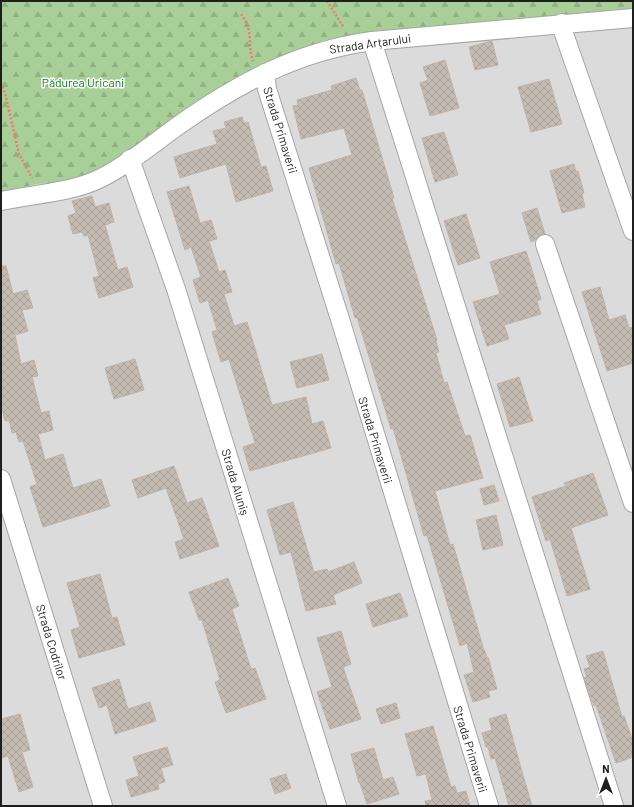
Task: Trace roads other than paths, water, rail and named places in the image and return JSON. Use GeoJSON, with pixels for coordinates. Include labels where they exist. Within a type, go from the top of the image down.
{"type":"FeatureCollection","features":[{"type":"Feature","properties":{"kind":"street","name":"Strada Arțarului"},"geometry":{"type":"LineString","coordinates":[[1,201],[69,189],[101,178],[202,109],[263,74],[306,55],[329,48],[372,41],[562,23],[633,18]]}},
{"type":"Feature","properties":{"kind":"street"},"geometry":{"type":"LineString","coordinates":[[562,23],[563,31],[633,231]]}},
{"type":"Feature","properties":{"kind":"street"},"geometry":{"type":"LineString","coordinates":[[372,41],[614,806]]}},
{"type":"Feature","properties":{"kind":"street","name":"Strada Primaverii"},"geometry":{"type":"LineString","coordinates":[[263,74],[340,319],[489,806]]}},
{"type":"Feature","properties":{"kind":"street","name":"Strada Aluniș"},"geometry":{"type":"LineString","coordinates":[[130,159],[176,289],[337,806]]}},
{"type":"Feature","properties":{"kind":"street"},"geometry":{"type":"LineString","coordinates":[[545,244],[633,503]]}},
{"type":"Feature","properties":{"kind":"street","name":"Strada Codrilor"},"geometry":{"type":"LineString","coordinates":[[1,479],[104,806]]}},
{"type":"Feature","properties":{"kind":"park label","name":"Pădurea Uricani"},"geometry":{"type":"Point","coordinates":[83,82]}}]}
